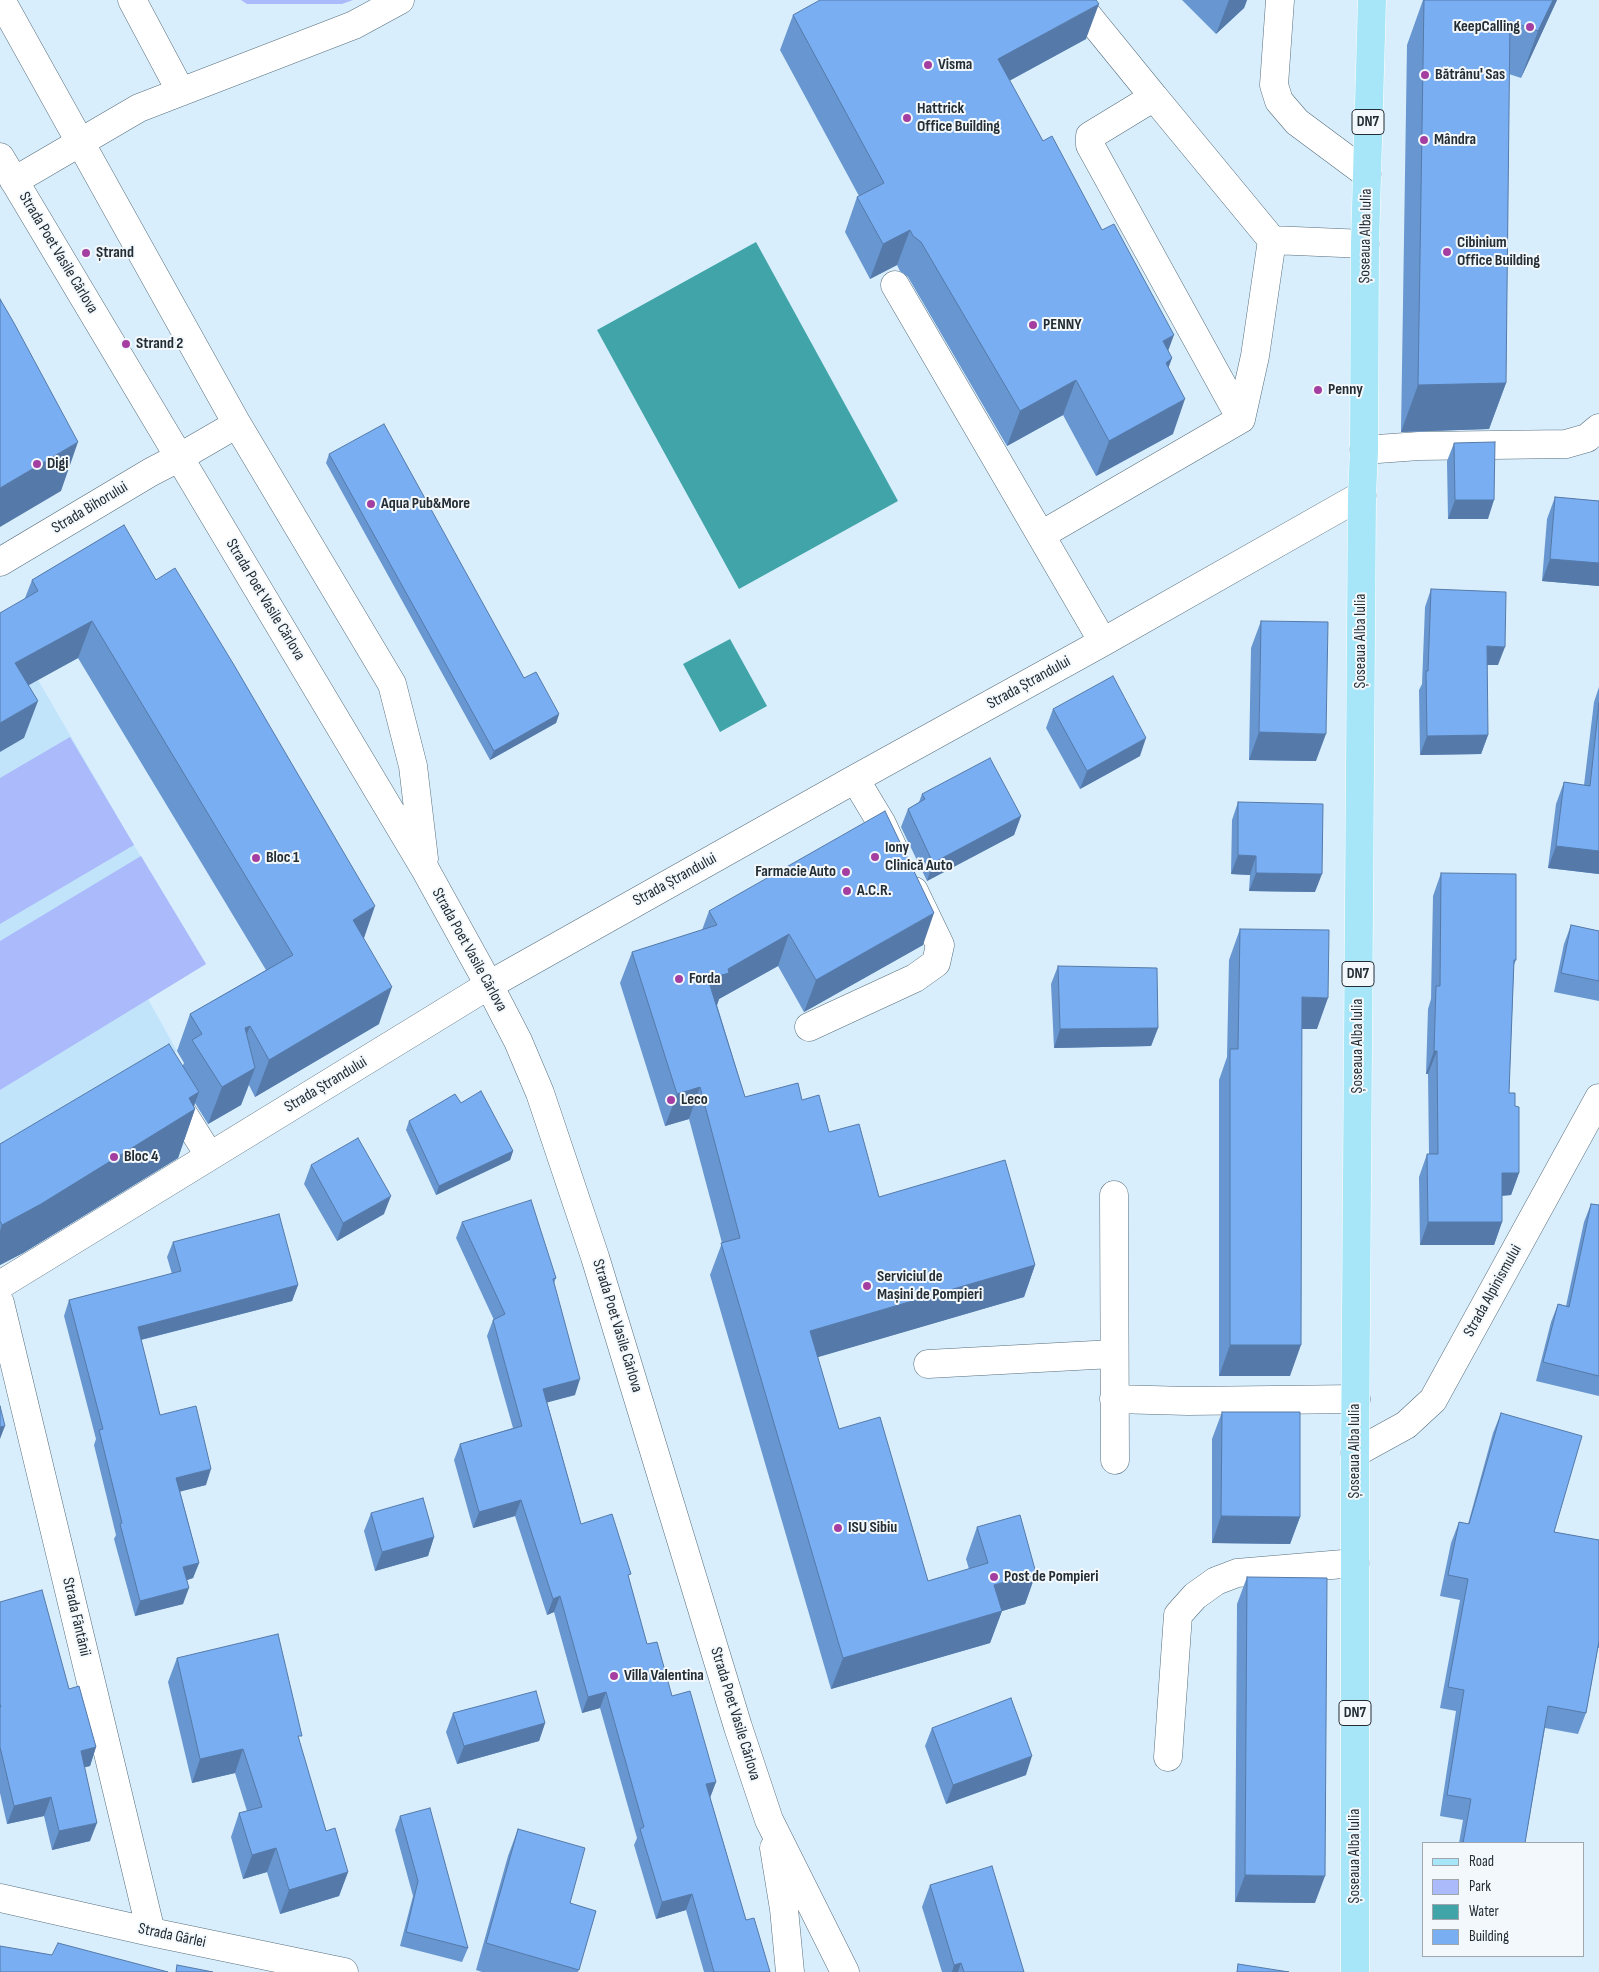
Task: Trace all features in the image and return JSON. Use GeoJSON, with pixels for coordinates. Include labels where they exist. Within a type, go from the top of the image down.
{"type":"FeatureCollection","features":[{"type":"Feature","properties":{"kind":"main road","name":"Șoseaua Alba Iulia"},"geometry":{"type":"LineString","coordinates":[[1355,1972],[1355,1453],[1362,495],[1364,450],[1364,244],[1372,0]]}},
{"type":"Feature","properties":{"kind":"street"},"geometry":{"type":"LineString","coordinates":[[1,0],[82,142],[237,424],[392,684],[413,766],[425,869]]}},
{"type":"Feature","properties":{"kind":"street"},"geometry":{"type":"LineString","coordinates":[[132,0],[181,92]]}},
{"type":"Feature","properties":{"kind":"street"},"geometry":{"type":"LineString","coordinates":[[14,181],[139,108],[354,25],[400,0]]}},
{"type":"Feature","properties":{"kind":"street"},"geometry":{"type":"LineString","coordinates":[[1041,535],[1241,419],[1255,356],[1272,240],[1074,0]]}},
{"type":"Feature","properties":{"kind":"street"},"geometry":{"type":"LineString","coordinates":[[1280,0],[1274,85],[1279,101],[1297,122],[1367,174]]}},
{"type":"Feature","properties":{"kind":"street"},"geometry":{"type":"LineString","coordinates":[[1154,97],[1090,136],[1090,145],[1241,419]]}},
{"type":"Feature","properties":{"kind":"street","name":"Strada Poet Vasile Cârlova"},"geometry":{"type":"LineString","coordinates":[[0,157],[425,869],[518,1041],[540,1093],[596,1257],[738,1727],[769,1820],[845,1972]]}},
{"type":"Feature","properties":{"kind":"street"},"geometry":{"type":"LineString","coordinates":[[1272,240],[1364,244]]}},
{"type":"Feature","properties":{"kind":"street"},"geometry":{"type":"LineString","coordinates":[[895,285],[1103,642]]}},
{"type":"Feature","properties":{"kind":"street","name":"Strada Bihorului"},"geometry":{"type":"LineString","coordinates":[[0,562],[151,472],[237,424]]}},
{"type":"Feature","properties":{"kind":"street"},"geometry":{"type":"LineString","coordinates":[[1364,450],[1419,446],[1566,444],[1587,438],[1599,428]]}},
{"type":"Feature","properties":{"kind":"street","name":"Strada Ștrandului"},"geometry":{"type":"LineString","coordinates":[[0,1285],[209,1155],[489,985],[1362,495]]}},
{"type":"Feature","properties":{"kind":"street"},"geometry":{"type":"LineString","coordinates":[[809,1027],[915,978],[936,963],[940,945],[882,824],[855,779]]}},
{"type":"Feature","properties":{"kind":"street"},"geometry":{"type":"LineString","coordinates":[[157,1071],[209,1155]]}},
{"type":"Feature","properties":{"kind":"street","name":"Strada Alpinismului"},"geometry":{"type":"LineString","coordinates":[[1355,1453],[1406,1425],[1433,1400],[1599,1098]]}},
{"type":"Feature","properties":{"kind":"street"},"geometry":{"type":"LineString","coordinates":[[1114,1195],[1113,1354],[1115,1460]]}},
{"type":"Feature","properties":{"kind":"street","name":"Strada Fântânii"},"geometry":{"type":"LineString","coordinates":[[0,1303],[151,1932]]}},
{"type":"Feature","properties":{"kind":"street"},"geometry":{"type":"LineString","coordinates":[[928,1364],[1113,1354]]}},
{"type":"Feature","properties":{"kind":"street"},"geometry":{"type":"LineString","coordinates":[[1114,1399],[1188,1401],[1356,1399]]}},
{"type":"Feature","properties":{"kind":"street"},"geometry":{"type":"LineString","coordinates":[[1168,1757],[1178,1615],[1194,1596],[1216,1581],[1237,1573],[1355,1563]]}},
{"type":"Feature","properties":{"kind":"street","name":"Strada Poet Vasile Cârlova"},"geometry":{"type":"LineString","coordinates":[[769,1820],[784,1909],[790,1972]]}},
{"type":"Feature","properties":{"kind":"street","name":"Strada Gârlei"},"geometry":{"type":"LineString","coordinates":[[0,1898],[344,1972]]}},
{"type":"Feature","properties":{"kind":"shaded area"},"geometry":{"type":"Polygon","coordinates":[[[12,635],[134,845],[206,964],[148,999],[177,1051],[0,1154],[0,642],[12,635]]]}},
{"type":"Feature","properties":{"kind":"green space"},"geometry":{"type":"Polygon","coordinates":[[[241,0],[353,0],[342,4],[247,4],[241,0]]]}},
{"type":"Feature","properties":{"kind":"green space"},"geometry":{"type":"Polygon","coordinates":[[[70,737],[134,845],[0,924],[0,778],[70,737]]]}},
{"type":"Feature","properties":{"kind":"green space"},"geometry":{"type":"Polygon","coordinates":[[[141,856],[206,964],[0,1090],[0,941],[141,856]]]}},
{"type":"Feature","properties":{"kind":"water"},"geometry":{"type":"Polygon","coordinates":[[[756,242],[898,501],[739,589],[597,330],[756,242]]]}},
{"type":"Feature","properties":{"kind":"water"},"geometry":{"type":"Polygon","coordinates":[[[730,639],[767,706],[720,732],[683,664],[730,639]]]}},
{"type":"Feature","properties":{"kind":"building"},"geometry":{"type":"Polygon","coordinates":[[[820,0],[1096,0],[1099,4],[998,59],[1043,141],[1052,136],[1102,230],[1114,224],[1174,335],[1163,341],[1172,358],[1166,363],[1185,399],[1109,441],[1076,380],[1020,411],[921,242],[913,236],[910,230],[883,244],[857,197],[884,183],[793,15],[820,0]]]}},
{"type":"Feature","properties":{"kind":"building","name":"Cibinium Office Building"},"geometry":{"type":"Polygon","coordinates":[[[1424,0],[1553,0],[1538,31],[1510,21],[1506,383],[1418,385],[1424,0]]]}},
{"type":"Feature","properties":{"kind":"building"},"geometry":{"type":"Polygon","coordinates":[[[0,299],[78,442],[0,488],[0,299]]]}},
{"type":"Feature","properties":{"kind":"building"},"geometry":{"type":"Polygon","coordinates":[[[384,424],[524,678],[536,672],[559,714],[494,751],[329,454],[384,424]]]}},
{"type":"Feature","properties":{"kind":"building"},"geometry":{"type":"Polygon","coordinates":[[[1495,442],[1494,500],[1455,500],[1454,443],[1495,442]]]}},
{"type":"Feature","properties":{"kind":"building"},"geometry":{"type":"Polygon","coordinates":[[[1555,497],[1599,501],[1599,563],[1550,559],[1555,497]]]}},
{"type":"Feature","properties":{"kind":"building"},"geometry":{"type":"Polygon","coordinates":[[[124,525],[156,580],[175,568],[375,906],[353,920],[392,987],[269,1060],[250,1026],[245,1028],[255,1068],[222,1087],[192,1040],[202,1034],[190,1014],[293,955],[92,621],[15,663],[38,701],[0,723],[0,613],[38,591],[32,580],[124,525]]]}},
{"type":"Feature","properties":{"kind":"building"},"geometry":{"type":"Polygon","coordinates":[[[1431,589],[1506,592],[1505,647],[1487,646],[1488,735],[1427,736],[1426,671],[1428,671],[1431,589]]]}},
{"type":"Feature","properties":{"kind":"building"},"geometry":{"type":"Polygon","coordinates":[[[1261,621],[1328,622],[1326,734],[1259,732],[1261,621]]]}},
{"type":"Feature","properties":{"kind":"building"},"geometry":{"type":"Polygon","coordinates":[[[1113,676],[1146,738],[1087,771],[1053,709],[1113,676]]]}},
{"type":"Feature","properties":{"kind":"building"},"geometry":{"type":"Polygon","coordinates":[[[1599,703],[1599,851],[1556,846],[1564,782],[1590,786],[1599,703]]]}},
{"type":"Feature","properties":{"kind":"building"},"geometry":{"type":"Polygon","coordinates":[[[990,758],[1021,816],[933,863],[908,809],[925,799],[922,794],[990,758]]]}},
{"type":"Feature","properties":{"kind":"building"},"geometry":{"type":"Polygon","coordinates":[[[1238,802],[1323,804],[1322,874],[1256,873],[1256,856],[1238,855],[1238,802]]]}},
{"type":"Feature","properties":{"kind":"building"},"geometry":{"type":"Polygon","coordinates":[[[885,811],[934,913],[816,980],[789,934],[728,969],[729,973],[708,979],[745,1097],[798,1083],[802,1100],[819,1095],[829,1132],[859,1124],[879,1197],[1005,1160],[1035,1265],[810,1331],[839,1429],[880,1417],[928,1581],[988,1563],[977,1527],[1020,1515],[1036,1573],[994,1585],[1002,1611],[843,1658],[721,1243],[740,1238],[700,1087],[677,1094],[632,952],[717,925],[709,911],[885,811]]]}},
{"type":"Feature","properties":{"kind":"building"},"geometry":{"type":"Polygon","coordinates":[[[1441,873],[1516,874],[1516,960],[1514,960],[1509,1093],[1515,1093],[1515,1106],[1519,1107],[1519,1173],[1502,1173],[1502,1222],[1428,1222],[1427,1154],[1438,1154],[1437,1051],[1434,1051],[1436,986],[1440,986],[1441,873]]]}},
{"type":"Feature","properties":{"kind":"building"},"geometry":{"type":"Polygon","coordinates":[[[1571,925],[1599,931],[1599,981],[1561,973],[1571,925]]]}},
{"type":"Feature","properties":{"kind":"building"},"geometry":{"type":"Polygon","coordinates":[[[1240,929],[1329,930],[1328,998],[1302,997],[1301,1345],[1230,1345],[1230,1049],[1238,1049],[1240,929]]]}},
{"type":"Feature","properties":{"kind":"building"},"geometry":{"type":"Polygon","coordinates":[[[1058,966],[1157,968],[1158,1028],[1060,1029],[1058,966]]]}},
{"type":"Feature","properties":{"kind":"building"},"geometry":{"type":"Polygon","coordinates":[[[169,1044],[199,1092],[189,1098],[195,1109],[41,1204],[2,1225],[0,1221],[0,1144],[169,1044]]]}},
{"type":"Feature","properties":{"kind":"building"},"geometry":{"type":"Polygon","coordinates":[[[481,1091],[513,1151],[439,1186],[409,1121],[455,1094],[461,1103],[481,1091]]]}},
{"type":"Feature","properties":{"kind":"building"},"geometry":{"type":"Polygon","coordinates":[[[358,1138],[391,1196],[343,1223],[311,1165],[358,1138]]]}},
{"type":"Feature","properties":{"kind":"building"},"geometry":{"type":"Polygon","coordinates":[[[531,1200],[556,1278],[553,1279],[580,1379],[543,1389],[581,1524],[612,1514],[631,1574],[628,1575],[647,1644],[657,1642],[672,1696],[690,1691],[716,1782],[706,1784],[746,1920],[754,1918],[770,1972],[714,1972],[692,1894],[662,1902],[640,1829],[644,1827],[606,1692],[588,1697],[560,1596],[553,1599],[521,1500],[479,1512],[460,1444],[522,1426],[493,1320],[505,1314],[462,1222],[531,1200]]]}},
{"type":"Feature","properties":{"kind":"building"},"geometry":{"type":"Polygon","coordinates":[[[1591,1204],[1599,1205],[1599,1376],[1543,1362],[1558,1304],[1569,1307],[1591,1204]]]}},
{"type":"Feature","properties":{"kind":"building"},"geometry":{"type":"Polygon","coordinates":[[[279,1214],[298,1285],[138,1327],[160,1415],[196,1406],[211,1469],[176,1478],[199,1563],[183,1567],[189,1588],[140,1601],[99,1430],[103,1429],[69,1300],[181,1271],[173,1242],[279,1214]]]}},
{"type":"Feature","properties":{"kind":"building"},"geometry":{"type":"Polygon","coordinates":[[[0,1406],[5,1426],[0,1427],[0,1406]]]}},
{"type":"Feature","properties":{"kind":"building"},"geometry":{"type":"Polygon","coordinates":[[[1222,1412],[1300,1412],[1300,1517],[1221,1516],[1222,1412]]]}},
{"type":"Feature","properties":{"kind":"building"},"geometry":{"type":"Polygon","coordinates":[[[1501,1413],[1582,1436],[1554,1532],[1599,1540],[1599,1641],[1586,1713],[1548,1706],[1525,1842],[1463,1842],[1471,1799],[1447,1795],[1464,1690],[1448,1687],[1468,1579],[1448,1575],[1459,1522],[1469,1524],[1501,1413]]]}},
{"type":"Feature","properties":{"kind":"building"},"geometry":{"type":"Polygon","coordinates":[[[423,1498],[434,1537],[382,1552],[371,1513],[423,1498]]]}},
{"type":"Feature","properties":{"kind":"building"},"geometry":{"type":"Polygon","coordinates":[[[1247,1577],[1327,1578],[1325,1876],[1245,1875],[1247,1577]]]}},
{"type":"Feature","properties":{"kind":"building"},"geometry":{"type":"Polygon","coordinates":[[[42,1590],[69,1689],[79,1686],[96,1747],[81,1751],[97,1823],[59,1831],[51,1797],[14,1806],[0,1747],[0,1602],[42,1590]]]}},
{"type":"Feature","properties":{"kind":"building"},"geometry":{"type":"Polygon","coordinates":[[[278,1634],[302,1736],[298,1736],[326,1831],[335,1828],[348,1872],[289,1890],[276,1848],[252,1855],[239,1813],[262,1807],[243,1749],[200,1759],[177,1658],[278,1634]]]}},
{"type":"Feature","properties":{"kind":"building"},"geometry":{"type":"Polygon","coordinates":[[[536,1691],[545,1723],[464,1746],[453,1713],[536,1691]]]}},
{"type":"Feature","properties":{"kind":"building"},"geometry":{"type":"Polygon","coordinates":[[[1011,1698],[1032,1756],[953,1785],[932,1728],[1011,1698]]]}},
{"type":"Feature","properties":{"kind":"building"},"geometry":{"type":"Polygon","coordinates":[[[430,1808],[468,1948],[406,1932],[418,1881],[400,1816],[430,1808]]]}},
{"type":"Feature","properties":{"kind":"building"},"geometry":{"type":"Polygon","coordinates":[[[518,1829],[585,1848],[570,1903],[596,1911],[579,1970],[486,1943],[518,1829]]]}},
{"type":"Feature","properties":{"kind":"building"},"geometry":{"type":"Polygon","coordinates":[[[992,1866],[1024,1972],[964,1972],[961,1963],[954,1965],[930,1885],[992,1866]]]}},
{"type":"Feature","properties":{"kind":"building"},"geometry":{"type":"Polygon","coordinates":[[[58,1943],[168,1972],[0,1972],[0,1946],[52,1955],[58,1943]]]}},
{"type":"Feature","properties":{"kind":"building"},"geometry":{"type":"Polygon","coordinates":[[[1238,1964],[1289,1972],[1237,1972],[1238,1964]]]}},
{"type":"Feature","properties":{"kind":"building"},"geometry":{"type":"Polygon","coordinates":[[[177,1965],[213,1972],[176,1972],[177,1965]]]}},
{"type":"Feature","properties":{"kind":"place","name":"KeepCalling"},"geometry":{"type":"Point","coordinates":[1530,27]}},
{"type":"Feature","properties":{"kind":"place","name":"Visma"},"geometry":{"type":"Point","coordinates":[928,65]}},
{"type":"Feature","properties":{"kind":"place","name":"Bătrânu' Sas"},"geometry":{"type":"Point","coordinates":[1425,75]}},
{"type":"Feature","properties":{"kind":"place","name":"Hattrick Office Building"},"geometry":{"type":"Point","coordinates":[907,118]}},
{"type":"Feature","properties":{"kind":"place","name":"Mândra"},"geometry":{"type":"Point","coordinates":[1424,140]}},
{"type":"Feature","properties":{"kind":"place","name":"Cibinium Office Building"},"geometry":{"type":"Point","coordinates":[1447,252]}},
{"type":"Feature","properties":{"kind":"place","name":"Ștrand"},"geometry":{"type":"Point","coordinates":[86,253]}},
{"type":"Feature","properties":{"kind":"place","name":"PENNY"},"geometry":{"type":"Point","coordinates":[1033,325]}},
{"type":"Feature","properties":{"kind":"place","name":"Strand 2"},"geometry":{"type":"Point","coordinates":[126,344]}},
{"type":"Feature","properties":{"kind":"place","name":"Penny"},"geometry":{"type":"Point","coordinates":[1318,390]}},
{"type":"Feature","properties":{"kind":"place","name":"Digi"},"geometry":{"type":"Point","coordinates":[37,464]}},
{"type":"Feature","properties":{"kind":"place","name":"Aqua Pub&More"},"geometry":{"type":"Point","coordinates":[371,504]}},
{"type":"Feature","properties":{"kind":"place","name":"Iony Clinică Auto"},"geometry":{"type":"Point","coordinates":[875,857]}},
{"type":"Feature","properties":{"kind":"place","name":"Bloc 1"},"geometry":{"type":"Point","coordinates":[256,858]}},
{"type":"Feature","properties":{"kind":"place","name":"Farmacie Auto"},"geometry":{"type":"Point","coordinates":[846,872]}},
{"type":"Feature","properties":{"kind":"place","name":"A.C.R."},"geometry":{"type":"Point","coordinates":[847,891]}},
{"type":"Feature","properties":{"kind":"place","name":"Forda"},"geometry":{"type":"Point","coordinates":[679,979]}},
{"type":"Feature","properties":{"kind":"place","name":"Leco"},"geometry":{"type":"Point","coordinates":[671,1100]}},
{"type":"Feature","properties":{"kind":"place","name":"Bloc 4"},"geometry":{"type":"Point","coordinates":[114,1157]}},
{"type":"Feature","properties":{"kind":"place","name":"Serviciul de Mașini de Pompieri"},"geometry":{"type":"Point","coordinates":[867,1286]}},
{"type":"Feature","properties":{"kind":"place","name":"ISU Sibiu"},"geometry":{"type":"Point","coordinates":[838,1528]}},
{"type":"Feature","properties":{"kind":"place","name":"Post de Pompieri"},"geometry":{"type":"Point","coordinates":[994,1577]}},
{"type":"Feature","properties":{"kind":"place","name":"Villa Valentina"},"geometry":{"type":"Point","coordinates":[614,1676]}}]}
